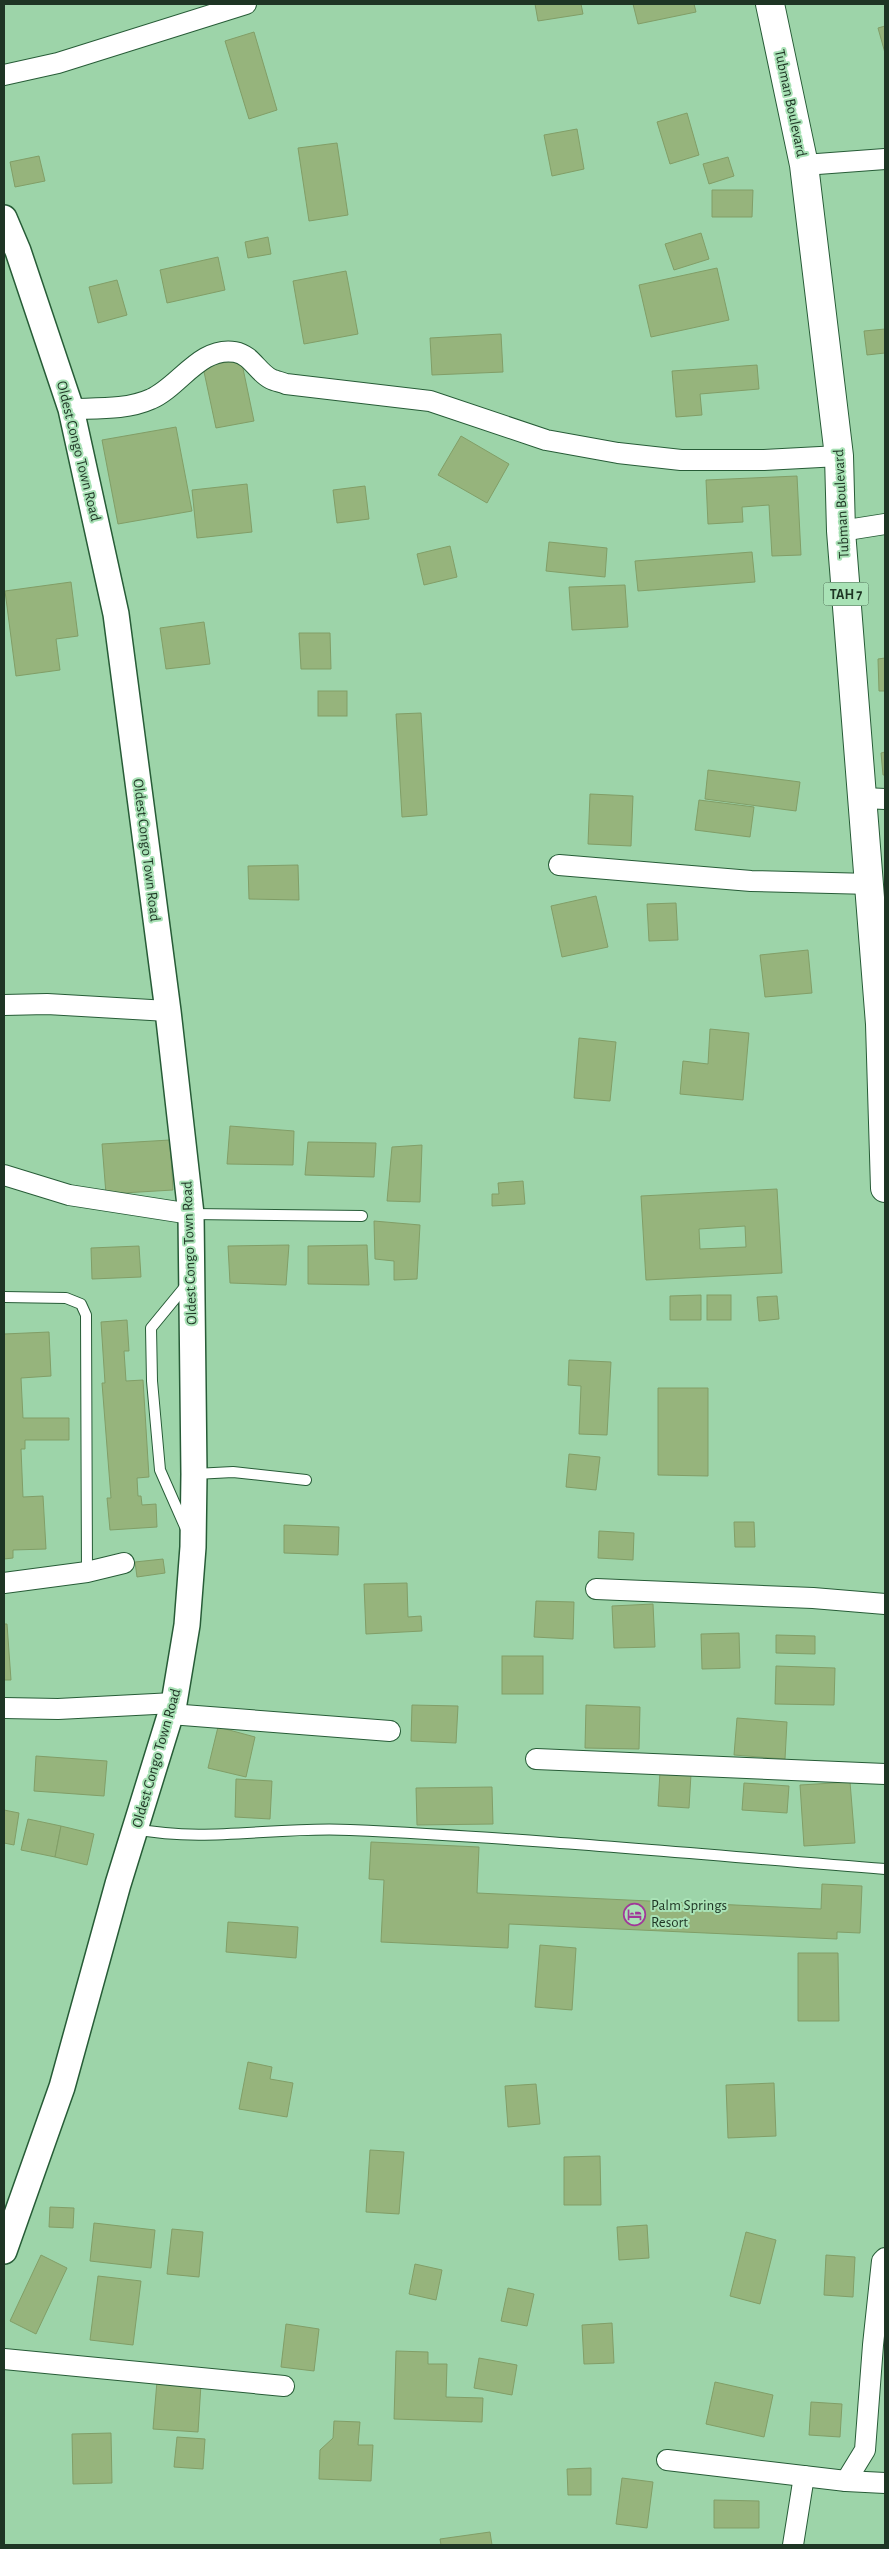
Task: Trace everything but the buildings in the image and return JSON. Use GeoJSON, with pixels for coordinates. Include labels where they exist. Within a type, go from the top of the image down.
{"type":"FeatureCollection","features":[{"type":"Feature","properties":{"kind":"highway","name":"Tubman Boulevard"},"geometry":{"type":"LineString","coordinates":[[770,4],[804,165],[839,456],[841,531],[874,799],[871,884],[883,1025],[885,1188]]}},
{"type":"Feature","properties":{"kind":"street"},"geometry":{"type":"LineString","coordinates":[[4,75],[58,63],[246,4]]}},
{"type":"Feature","properties":{"kind":"street"},"geometry":{"type":"LineString","coordinates":[[804,165],[885,158]]}},
{"type":"Feature","properties":{"kind":"street","name":"Oldest Congo Town Road"},"geometry":{"type":"LineString","coordinates":[[4,218],[18,251],[71,408],[116,614],[168,1011],[191,1214],[194,1474],[194,1547],[186,1625],[172,1709],[135,1829],[62,2087],[4,2251]]}},
{"type":"Feature","properties":{"kind":"street"},"geometry":{"type":"LineString","coordinates":[[71,408],[120,407],[150,400],[170,388],[204,358],[223,352],[237,352],[251,359],[270,379],[286,384],[430,401],[546,440],[618,453],[682,460],[764,460],[839,456]]}},
{"type":"Feature","properties":{"kind":"street"},"geometry":{"type":"LineString","coordinates":[[841,531],[885,524]]}},
{"type":"Feature","properties":{"kind":"street"},"geometry":{"type":"LineString","coordinates":[[559,865],[752,881],[871,884]]}},
{"type":"Feature","properties":{"kind":"street"},"geometry":{"type":"LineString","coordinates":[[4,1005],[47,1004],[168,1011]]}},
{"type":"Feature","properties":{"kind":"street"},"geometry":{"type":"LineString","coordinates":[[4,1175],[69,1195],[191,1214]]}},
{"type":"Feature","properties":{"kind":"street"},"geometry":{"type":"LineString","coordinates":[[4,1583],[87,1572],[124,1563]]}},
{"type":"Feature","properties":{"kind":"street"},"geometry":{"type":"LineString","coordinates":[[596,1589],[813,1598],[885,1604]]}},
{"type":"Feature","properties":{"kind":"street"},"geometry":{"type":"LineString","coordinates":[[4,1708],[172,1709],[390,1730]]}},
{"type":"Feature","properties":{"kind":"street"},"geometry":{"type":"LineString","coordinates":[[536,1759],[885,1774]]}},
{"type":"Feature","properties":{"kind":"street"},"geometry":{"type":"LineString","coordinates":[[846,2481],[865,2450],[872,2345],[882,2261],[885,2258]]}},
{"type":"Feature","properties":{"kind":"street"},"geometry":{"type":"LineString","coordinates":[[4,2359],[284,2386]]}},
{"type":"Feature","properties":{"kind":"street"},"geometry":{"type":"LineString","coordinates":[[667,2460],[846,2481],[885,2483]]}},
{"type":"Feature","properties":{"kind":"street"},"geometry":{"type":"LineString","coordinates":[[793,2545],[804,2476]]}},
{"type":"Feature","properties":{"kind":"lane"},"geometry":{"type":"LineString","coordinates":[[191,1214],[362,1216]]}},
{"type":"Feature","properties":{"kind":"lane"},"geometry":{"type":"LineString","coordinates":[[192,1278],[151,1328],[152,1381],[160,1470],[194,1547]]}},
{"type":"Feature","properties":{"kind":"lane"},"geometry":{"type":"LineString","coordinates":[[4,1297],[53,1297],[74,1300],[81,1304],[86,1315],[87,1572]]}},
{"type":"Feature","properties":{"kind":"lane"},"geometry":{"type":"LineString","coordinates":[[194,1474],[233,1472],[306,1480]]}},
{"type":"Feature","properties":{"kind":"lane"},"geometry":{"type":"LineString","coordinates":[[135,1829],[167,1836],[347,1830],[433,1834],[885,1869]]}},
{"type":"Feature","properties":{"kind":"place","name":"Palm Springs Resort"},"geometry":{"type":"Point","coordinates":[635,1914]}}]}
